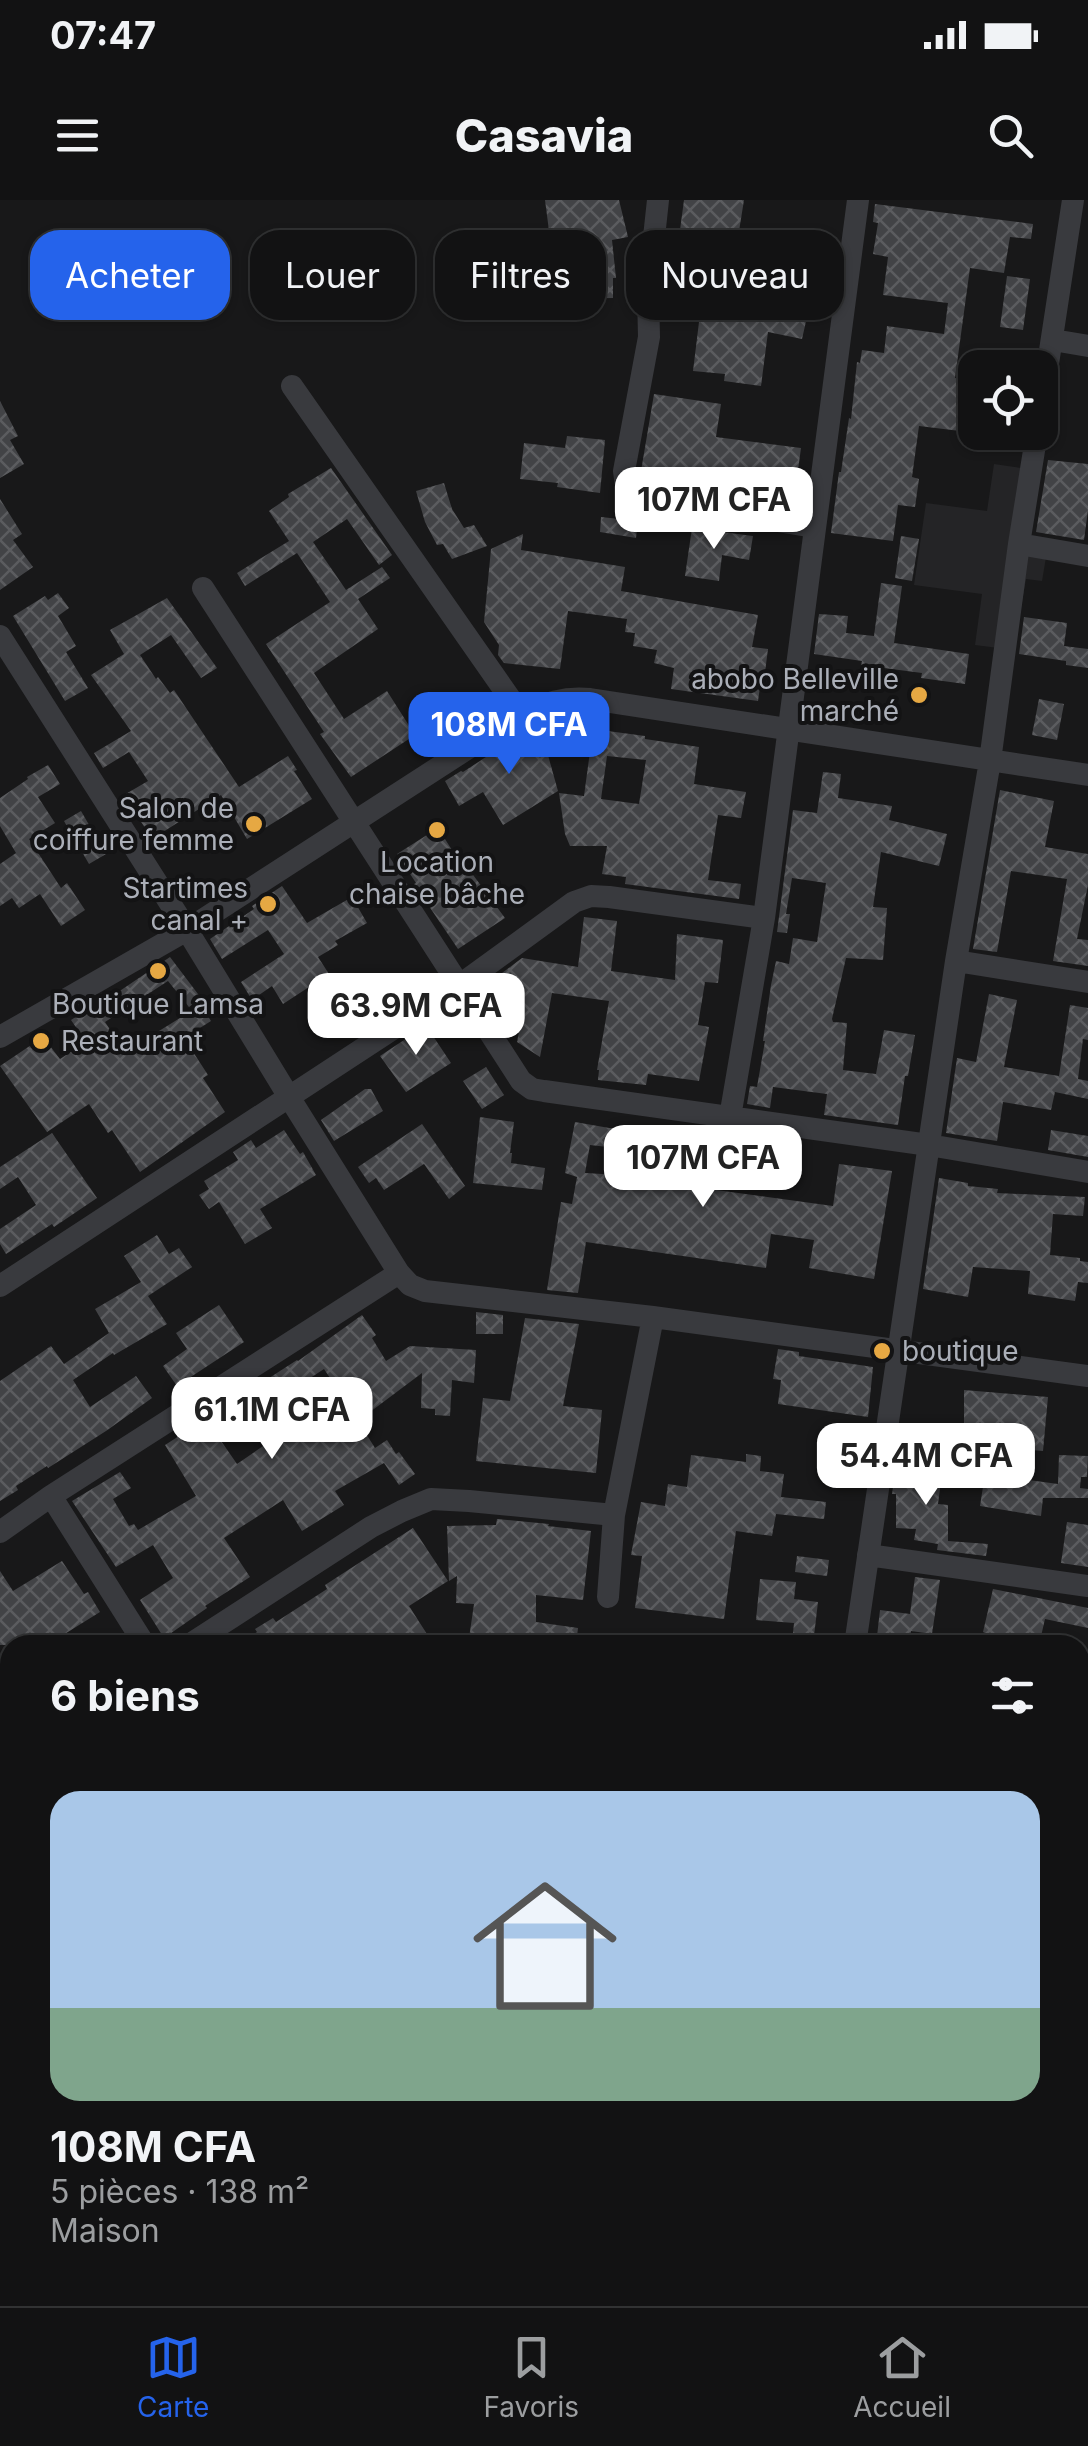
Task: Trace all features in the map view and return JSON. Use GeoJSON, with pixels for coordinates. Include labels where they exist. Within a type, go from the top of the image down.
{"type":"FeatureCollection","features":[{"type":"Feature","properties":{"kind":"street"},"geometry":{"type":"LineString","coordinates":[[658,200],[648,293],[649,337],[624,471],[626,486],[635,497],[814,527]]}},
{"type":"Feature","properties":{"kind":"street"},"geometry":{"type":"LineString","coordinates":[[730,1117],[764,918],[858,200]]}},
{"type":"Feature","properties":{"kind":"street"},"geometry":{"type":"LineString","coordinates":[[1051,350],[1073,200]]}},
{"type":"Feature","properties":{"kind":"street"},"geometry":{"type":"LineString","coordinates":[[1053,340],[1088,346]]}},
{"type":"Feature","properties":{"kind":"street"},"geometry":{"type":"LineString","coordinates":[[292,386],[522,714]]}},
{"type":"Feature","properties":{"kind":"street"},"geometry":{"type":"LineString","coordinates":[[856,1635],[1034,450]]}},
{"type":"Feature","properties":{"kind":"street"},"geometry":{"type":"LineString","coordinates":[[1019,544],[1088,556]]}},
{"type":"Feature","properties":{"kind":"street"},"geometry":{"type":"LineString","coordinates":[[203,588],[521,1081],[532,1089],[929,1145],[1088,1172]]}},
{"type":"Feature","properties":{"kind":"street"},"geometry":{"type":"LineString","coordinates":[[0,636],[410,1285],[425,1291],[653,1316],[1088,1376]]}},
{"type":"Feature","properties":{"kind":"street"},"geometry":{"type":"LineString","coordinates":[[0,1038],[188,930],[522,714],[552,701],[571,697],[1088,775]]}},
{"type":"Feature","properties":{"kind":"street"},"geometry":{"type":"LineString","coordinates":[[0,1286],[460,986],[574,902],[591,896],[764,918]]}},
{"type":"Feature","properties":{"kind":"street"},"geometry":{"type":"LineString","coordinates":[[956,961],[1088,982]]}},
{"type":"Feature","properties":{"kind":"street"},"geometry":{"type":"LineString","coordinates":[[0,1532],[400,1273]]}},
{"type":"Feature","properties":{"kind":"street"},"geometry":{"type":"LineString","coordinates":[[608,1597],[614,1515],[653,1316]]}},
{"type":"Feature","properties":{"kind":"street"},"geometry":{"type":"LineString","coordinates":[[51,1496],[139,1635]]}},
{"type":"Feature","properties":{"kind":"street"},"geometry":{"type":"LineString","coordinates":[[204,1635],[371,1527],[431,1500],[614,1515]]}},
{"type":"Feature","properties":{"kind":"street"},"geometry":{"type":"LineString","coordinates":[[868,1555],[1088,1586]]}},
{"type":"Feature","properties":{"kind":"shaded area"},"geometry":{"type":"Polygon","coordinates":[[[994,464],[1041,471],[1028,553],[1046,557],[1042,581],[1026,579],[1014,650],[975,645],[982,594],[914,585],[926,503],[987,511],[994,464]]]}},
{"type":"Feature","properties":{"kind":"building"},"geometry":{"type":"Polygon","coordinates":[[[545,200],[619,200],[626,237],[612,240],[616,278],[613,298],[606,298],[606,230],[549,230],[545,200]]]}},
{"type":"Feature","properties":{"kind":"building"},"geometry":{"type":"Polygon","coordinates":[[[684,200],[744,200],[739,230],[680,230],[684,200]]]}},
{"type":"Feature","properties":{"kind":"building"},"geometry":{"type":"Polygon","coordinates":[[[875,204],[1033,224],[1031,239],[1010,237],[1004,273],[970,268],[955,378],[958,431],[919,426],[912,477],[919,479],[915,507],[898,505],[893,541],[831,533],[857,362],[860,363],[862,350],[884,353],[887,326],[944,334],[948,303],[883,295],[888,257],[873,254],[878,223],[873,222],[875,204]]]}},
{"type":"Feature","properties":{"kind":"building"},"geometry":{"type":"Polygon","coordinates":[[[1007,276],[1030,279],[1023,330],[1000,327],[1007,276]]]}},
{"type":"Feature","properties":{"kind":"building"},"geometry":{"type":"Polygon","coordinates":[[[685,320],[806,320],[802,339],[768,332],[761,386],[724,381],[725,374],[693,371],[699,322],[685,320]]]}},
{"type":"Feature","properties":{"kind":"building"},"geometry":{"type":"Polygon","coordinates":[[[654,394],[721,404],[716,437],[801,448],[794,500],[640,477],[654,394]]]}},
{"type":"Feature","properties":{"kind":"building"},"geometry":{"type":"Polygon","coordinates":[[[0,401],[18,436],[10,440],[24,464],[0,478],[0,401]]]}},
{"type":"Feature","properties":{"kind":"building"},"geometry":{"type":"Polygon","coordinates":[[[567,436],[605,440],[600,493],[520,479],[524,443],[565,448],[567,436]]]}},
{"type":"Feature","properties":{"kind":"building"},"geometry":{"type":"Polygon","coordinates":[[[1048,460],[1088,464],[1084,540],[1036,532],[1048,460]]]}},
{"type":"Feature","properties":{"kind":"building"},"geometry":{"type":"Polygon","coordinates":[[[331,468],[392,555],[379,565],[347,519],[313,542],[346,590],[382,567],[390,578],[358,599],[378,629],[314,673],[344,719],[387,691],[415,735],[351,777],[266,644],[330,602],[297,553],[245,586],[237,573],[289,541],[269,511],[288,494],[331,468]]]}},
{"type":"Feature","properties":{"kind":"building"},"geometry":{"type":"Polygon","coordinates":[[[444,483],[452,509],[464,528],[474,525],[487,546],[452,559],[443,544],[437,545],[416,491],[444,483]]]}},
{"type":"Feature","properties":{"kind":"building"},"geometry":{"type":"Polygon","coordinates":[[[0,499],[22,534],[13,540],[33,567],[0,590],[0,499]]]}},
{"type":"Feature","properties":{"kind":"building"},"geometry":{"type":"Polygon","coordinates":[[[601,517],[638,521],[636,538],[600,532],[601,517]]]}},
{"type":"Feature","properties":{"kind":"building"},"geometry":{"type":"Polygon","coordinates":[[[692,528],[753,536],[749,560],[722,555],[719,581],[685,576],[692,528]]]}},
{"type":"Feature","properties":{"kind":"building"},"geometry":{"type":"Polygon","coordinates":[[[523,534],[521,550],[625,567],[621,591],[758,615],[752,647],[768,649],[758,701],[671,689],[674,668],[654,663],[657,650],[633,646],[635,633],[625,632],[627,619],[568,611],[560,669],[504,663],[498,655],[499,645],[484,622],[491,549],[523,534]]]}},
{"type":"Feature","properties":{"kind":"building"},"geometry":{"type":"Polygon","coordinates":[[[901,536],[919,539],[912,581],[895,578],[901,536]]]}},
{"type":"Feature","properties":{"kind":"building"},"geometry":{"type":"Polygon","coordinates":[[[881,583],[902,586],[894,643],[969,654],[965,684],[814,654],[819,614],[848,616],[846,633],[874,636],[881,583]]]}},
{"type":"Feature","properties":{"kind":"building"},"geometry":{"type":"Polygon","coordinates":[[[58,593],[69,608],[58,616],[76,646],[66,652],[88,688],[65,701],[13,616],[45,596],[48,600],[58,593]]]}},
{"type":"Feature","properties":{"kind":"building"},"geometry":{"type":"Polygon","coordinates":[[[167,598],[217,668],[201,678],[171,635],[140,655],[156,679],[170,693],[174,690],[239,787],[288,756],[312,799],[247,839],[221,795],[152,839],[124,795],[148,781],[129,752],[103,768],[94,753],[131,731],[91,675],[124,654],[110,630],[167,598]]]}},
{"type":"Feature","properties":{"kind":"building"},"geometry":{"type":"Polygon","coordinates":[[[1024,617],[1067,623],[1064,646],[1088,649],[1088,668],[1019,654],[1024,617]]]}},
{"type":"Feature","properties":{"kind":"building"},"geometry":{"type":"Polygon","coordinates":[[[1039,699],[1064,704],[1057,740],[1032,735],[1039,699]]]}},
{"type":"Feature","properties":{"kind":"building"},"geometry":{"type":"Polygon","coordinates":[[[539,723],[558,791],[503,825],[483,792],[459,806],[445,781],[539,723]]]}},
{"type":"Feature","properties":{"kind":"building"},"geometry":{"type":"Polygon","coordinates":[[[593,729],[699,747],[694,784],[746,792],[741,818],[718,815],[708,880],[741,884],[739,899],[625,884],[626,877],[602,874],[607,846],[570,846],[565,834],[559,793],[584,796],[593,729]],[[607,756],[601,799],[639,804],[646,760],[607,756]]]}},
{"type":"Feature","properties":{"kind":"building"},"geometry":{"type":"Polygon","coordinates":[[[48,765],[60,784],[38,797],[55,823],[29,839],[61,888],[67,883],[85,910],[61,926],[40,894],[19,908],[12,898],[0,906],[0,864],[16,853],[0,826],[0,798],[48,765]]]}},
{"type":"Feature","properties":{"kind":"building"},"geometry":{"type":"Polygon","coordinates":[[[823,772],[841,774],[838,798],[892,806],[889,820],[947,834],[939,866],[881,852],[873,907],[887,908],[883,960],[846,958],[832,1019],[847,1023],[843,1070],[876,1074],[884,1030],[915,1035],[898,1125],[824,1115],[827,1094],[773,1087],[770,1108],[747,1104],[750,1086],[757,1087],[776,961],[789,964],[793,938],[817,942],[826,883],[792,878],[787,933],[777,932],[793,810],[817,813],[823,772]]]}},
{"type":"Feature","properties":{"kind":"building"},"geometry":{"type":"Polygon","coordinates":[[[1000,790],[1054,801],[1045,847],[1088,854],[1088,885],[1077,939],[1088,940],[1088,966],[1053,961],[1067,879],[1011,871],[997,952],[973,949],[1000,790]]]}},
{"type":"Feature","properties":{"kind":"building"},"geometry":{"type":"Polygon","coordinates":[[[81,811],[106,854],[89,864],[64,821],[81,811]]]}},
{"type":"Feature","properties":{"kind":"building"},"geometry":{"type":"Polygon","coordinates":[[[438,828],[505,918],[458,949],[397,854],[438,828]]]}},
{"type":"Feature","properties":{"kind":"building"},"geometry":{"type":"Polygon","coordinates":[[[282,886],[307,923],[352,897],[367,923],[335,941],[338,945],[318,957],[329,974],[283,1004],[272,986],[252,1000],[241,982],[284,954],[268,930],[222,959],[210,939],[282,886]]]}},
{"type":"Feature","properties":{"kind":"building"},"geometry":{"type":"Polygon","coordinates":[[[584,917],[617,921],[611,971],[675,980],[677,934],[723,940],[718,983],[705,982],[698,1025],[709,1027],[699,1081],[648,1074],[646,1085],[598,1080],[609,1001],[552,993],[540,1057],[517,1042],[523,1011],[504,1022],[482,988],[522,958],[578,967],[584,917]]]}},
{"type":"Feature","properties":{"kind":"building"},"geometry":{"type":"Polygon","coordinates":[[[170,957],[201,998],[189,1007],[168,981],[105,1022],[125,1052],[201,1005],[211,1021],[184,1038],[208,1075],[203,1078],[225,1112],[140,1172],[89,1104],[47,1132],[0,1066],[43,1037],[60,1059],[86,1042],[71,1020],[170,957]]]}},
{"type":"Feature","properties":{"kind":"building"},"geometry":{"type":"Polygon","coordinates":[[[396,978],[407,997],[359,1025],[347,1007],[396,978]]]}},
{"type":"Feature","properties":{"kind":"building"},"geometry":{"type":"Polygon","coordinates":[[[989,994],[1017,1000],[1004,1067],[1059,1076],[1070,1005],[1088,1008],[1088,1040],[1083,1039],[1078,1079],[1088,1081],[1088,1099],[1055,1092],[1051,1110],[1003,1102],[997,1141],[946,1133],[957,1058],[976,1062],[989,994]]]}},
{"type":"Feature","properties":{"kind":"building"},"geometry":{"type":"Polygon","coordinates":[[[431,1022],[438,1033],[433,1036],[451,1063],[406,1092],[380,1056],[431,1022]]]}},
{"type":"Feature","properties":{"kind":"building"},"geometry":{"type":"Polygon","coordinates":[[[486,1067],[504,1095],[482,1109],[463,1081],[486,1067]]]}},
{"type":"Feature","properties":{"kind":"building"},"geometry":{"type":"Polygon","coordinates":[[[365,1089],[371,1089],[383,1111],[334,1141],[321,1120],[365,1089]]]}},
{"type":"Feature","properties":{"kind":"building"},"geometry":{"type":"Polygon","coordinates":[[[480,1117],[514,1122],[511,1163],[545,1168],[542,1190],[473,1183],[480,1117]]]}},
{"type":"Feature","properties":{"kind":"building"},"geometry":{"type":"Polygon","coordinates":[[[575,1122],[693,1140],[687,1186],[833,1206],[839,1164],[892,1171],[874,1279],[809,1268],[814,1240],[771,1234],[766,1268],[586,1242],[578,1293],[547,1290],[561,1202],[572,1204],[577,1177],[565,1173],[575,1122]],[[590,1145],[585,1173],[620,1175],[625,1149],[590,1145]]]}},
{"type":"Feature","properties":{"kind":"building"},"geometry":{"type":"Polygon","coordinates":[[[422,1124],[465,1186],[449,1199],[424,1164],[384,1190],[376,1178],[369,1183],[358,1167],[422,1124]]]}},
{"type":"Feature","properties":{"kind":"building"},"geometry":{"type":"Polygon","coordinates":[[[284,1130],[316,1175],[260,1209],[272,1228],[245,1244],[219,1202],[209,1209],[199,1195],[209,1189],[204,1181],[238,1160],[233,1152],[251,1140],[256,1148],[284,1130]]]}},
{"type":"Feature","properties":{"kind":"building"},"geometry":{"type":"Polygon","coordinates":[[[1051,1130],[1088,1136],[1088,1157],[1048,1150],[1051,1130]]]}},
{"type":"Feature","properties":{"kind":"building"},"geometry":{"type":"Polygon","coordinates":[[[52,1133],[97,1198],[6,1254],[0,1244],[0,1229],[36,1205],[18,1177],[0,1189],[0,1167],[52,1133]]]}},
{"type":"Feature","properties":{"kind":"building"},"geometry":{"type":"Polygon","coordinates":[[[939,1178],[998,1189],[997,1193],[1085,1197],[1083,1216],[1053,1214],[1050,1255],[1088,1262],[1088,1283],[1078,1282],[1075,1301],[1028,1294],[1030,1271],[973,1267],[968,1297],[923,1289],[939,1178]]]}},
{"type":"Feature","properties":{"kind":"building"},"geometry":{"type":"Polygon","coordinates":[[[157,1235],[169,1254],[179,1248],[192,1267],[148,1296],[167,1324],[73,1380],[90,1407],[136,1376],[152,1398],[16,1486],[18,1490],[0,1501],[0,1381],[51,1346],[64,1364],[109,1333],[95,1309],[141,1282],[124,1256],[157,1235]]]}},
{"type":"Feature","properties":{"kind":"building"},"geometry":{"type":"Polygon","coordinates":[[[219,1305],[244,1342],[177,1386],[163,1366],[187,1349],[176,1333],[219,1305]]]}},
{"type":"Feature","properties":{"kind":"building"},"geometry":{"type":"Polygon","coordinates":[[[476,1312],[503,1315],[503,1334],[476,1334],[476,1312]]]}},
{"type":"Feature","properties":{"kind":"building"},"geometry":{"type":"Polygon","coordinates":[[[362,1315],[376,1335],[372,1338],[386,1361],[410,1346],[476,1350],[474,1383],[452,1380],[450,1416],[435,1415],[435,1409],[421,1408],[422,1373],[358,1421],[375,1448],[387,1440],[415,1474],[399,1485],[384,1463],[335,1491],[344,1505],[302,1531],[283,1500],[224,1538],[250,1577],[168,1635],[162,1635],[140,1600],[173,1578],[153,1545],[116,1567],[72,1501],[120,1472],[131,1488],[113,1499],[129,1526],[134,1524],[138,1530],[196,1496],[165,1445],[362,1315]],[[324,1369],[219,1438],[237,1464],[340,1393],[324,1369]]]}},
{"type":"Feature","properties":{"kind":"building"},"geometry":{"type":"Polygon","coordinates":[[[525,1318],[579,1324],[563,1406],[602,1410],[596,1473],[476,1461],[483,1398],[510,1401],[525,1318]]]}},
{"type":"Feature","properties":{"kind":"building"},"geometry":{"type":"Polygon","coordinates":[[[778,1349],[873,1367],[868,1417],[778,1404],[781,1380],[773,1379],[778,1349]]]}},
{"type":"Feature","properties":{"kind":"building"},"geometry":{"type":"Polygon","coordinates":[[[964,1390],[1048,1397],[1043,1451],[1006,1448],[1007,1438],[964,1435],[964,1390]]]}},
{"type":"Feature","properties":{"kind":"building"},"geometry":{"type":"Polygon","coordinates":[[[746,1454],[761,1456],[760,1471],[784,1474],[781,1497],[826,1502],[824,1519],[776,1514],[772,1536],[736,1531],[724,1619],[635,1608],[642,1556],[631,1555],[641,1502],[665,1506],[668,1484],[687,1487],[691,1455],[746,1462],[746,1454]]]}},
{"type":"Feature","properties":{"kind":"building"},"geometry":{"type":"Polygon","coordinates":[[[1059,1455],[1088,1456],[1087,1477],[1081,1477],[1080,1488],[1088,1489],[1088,1498],[1043,1498],[1041,1516],[980,1506],[985,1474],[1058,1484],[1059,1455]]]}},
{"type":"Feature","properties":{"kind":"building"},"geometry":{"type":"Polygon","coordinates":[[[897,1461],[943,1466],[938,1504],[948,1505],[948,1541],[988,1544],[986,1556],[937,1550],[938,1544],[914,1540],[916,1529],[896,1528],[896,1494],[892,1494],[897,1461]]]}},
{"type":"Feature","properties":{"kind":"building"},"geometry":{"type":"Polygon","coordinates":[[[497,1519],[591,1531],[583,1600],[536,1595],[536,1622],[578,1628],[577,1635],[469,1635],[474,1604],[456,1603],[457,1576],[449,1581],[447,1526],[496,1525],[497,1519]]]}},
{"type":"Feature","properties":{"kind":"building"},"geometry":{"type":"Polygon","coordinates":[[[1067,1522],[1088,1525],[1088,1567],[1061,1563],[1067,1522]]]}},
{"type":"Feature","properties":{"kind":"building"},"geometry":{"type":"Polygon","coordinates":[[[413,1528],[448,1581],[409,1606],[428,1635],[252,1635],[257,1632],[255,1629],[273,1618],[276,1622],[327,1589],[325,1585],[413,1528]]]}},
{"type":"Feature","properties":{"kind":"building"},"geometry":{"type":"Polygon","coordinates":[[[797,1556],[829,1560],[827,1576],[795,1572],[797,1556]]]}},
{"type":"Feature","properties":{"kind":"building"},"geometry":{"type":"Polygon","coordinates":[[[62,1561],[100,1612],[63,1635],[0,1635],[0,1571],[13,1591],[62,1561]]]}},
{"type":"Feature","properties":{"kind":"building"},"geometry":{"type":"Polygon","coordinates":[[[915,1577],[940,1580],[932,1634],[911,1631],[910,1635],[877,1635],[880,1610],[910,1614],[915,1577]]]}},
{"type":"Feature","properties":{"kind":"building"},"geometry":{"type":"Polygon","coordinates":[[[760,1579],[796,1582],[794,1599],[818,1602],[814,1635],[793,1633],[794,1623],[756,1620],[760,1579]]]}},
{"type":"Feature","properties":{"kind":"building"},"geometry":{"type":"Polygon","coordinates":[[[993,1589],[1088,1608],[1088,1628],[1045,1619],[1041,1635],[983,1632],[993,1589]]]}},
{"type":"Feature","properties":{"kind":"place","name":"abobo Belleville marché"},"geometry":{"type":"Point","coordinates":[919,695]}},
{"type":"Feature","properties":{"kind":"place","name":"Salon de coiffure femme"},"geometry":{"type":"Point","coordinates":[254,824]}},
{"type":"Feature","properties":{"kind":"place","name":"Location chaise bâche"},"geometry":{"type":"Point","coordinates":[437,830]}},
{"type":"Feature","properties":{"kind":"place","name":"Startimes canal +"},"geometry":{"type":"Point","coordinates":[268,904]}},
{"type":"Feature","properties":{"kind":"place","name":"Boutique Lamsa"},"geometry":{"type":"Point","coordinates":[158,971]}},
{"type":"Feature","properties":{"kind":"place","name":"Restaurant"},"geometry":{"type":"Point","coordinates":[41,1041]}},
{"type":"Feature","properties":{"kind":"place","name":"boutique"},"geometry":{"type":"Point","coordinates":[882,1351]}}]}
